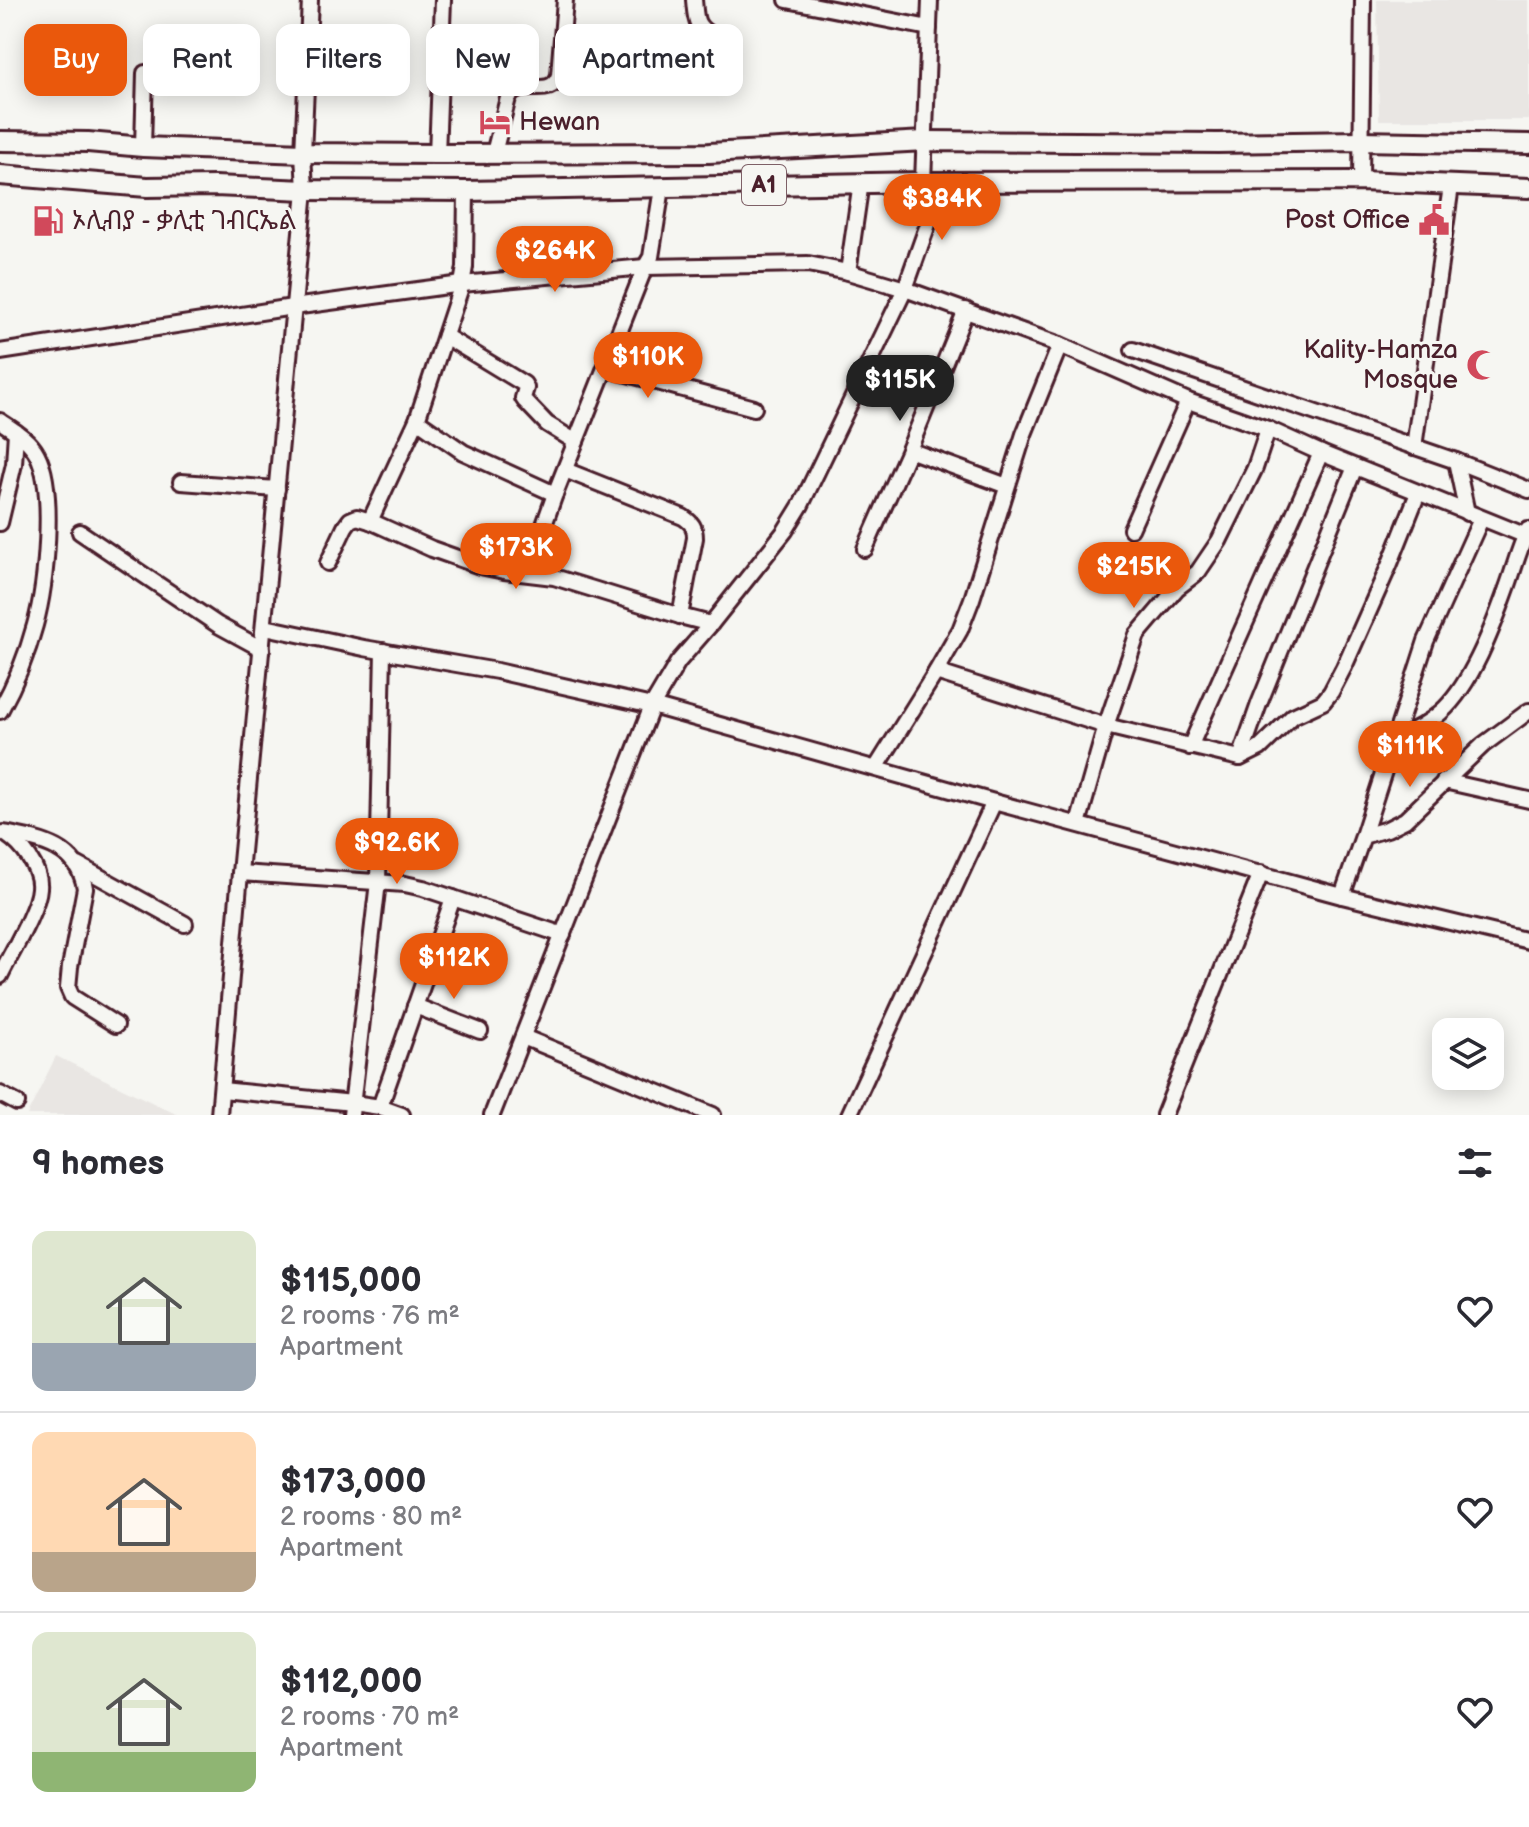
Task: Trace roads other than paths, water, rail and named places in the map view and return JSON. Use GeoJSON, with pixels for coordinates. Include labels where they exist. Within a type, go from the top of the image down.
{"type":"FeatureCollection","features":[{"type":"Feature","properties":{"kind":"main road","name":"A1"},"geometry":{"type":"LineString","coordinates":[[0,141],[88,142],[303,153],[437,154],[709,153],[925,141],[1529,144]]}},
{"type":"Feature","properties":{"kind":"main road","name":"A1"},"geometry":{"type":"LineString","coordinates":[[0,175],[147,187],[305,190],[466,191],[861,182],[1361,181],[1529,188]]}},
{"type":"Feature","properties":{"kind":"street"},"geometry":{"type":"LineString","coordinates":[[219,1115],[305,190],[303,153],[310,0]]}},
{"type":"Feature","properties":{"kind":"street"},"geometry":{"type":"LineString","coordinates":[[437,154],[443,0]]}},
{"type":"Feature","properties":{"kind":"street"},"geometry":{"type":"LineString","coordinates":[[494,153],[512,91],[551,87],[556,83],[565,0]]}},
{"type":"Feature","properties":{"kind":"street"},"geometry":{"type":"LineString","coordinates":[[694,0],[697,24]]}},
{"type":"Feature","properties":{"kind":"street"},"geometry":{"type":"LineString","coordinates":[[787,0],[929,28]]}},
{"type":"Feature","properties":{"kind":"street"},"geometry":{"type":"LineString","coordinates":[[923,182],[930,0]]}},
{"type":"Feature","properties":{"kind":"street"},"geometry":{"type":"LineString","coordinates":[[1361,181],[1363,0]]}},
{"type":"Feature","properties":{"kind":"street"},"geometry":{"type":"LineString","coordinates":[[143,147],[144,96]]}},
{"type":"Feature","properties":{"kind":"street"},"geometry":{"type":"LineString","coordinates":[[848,272],[861,182]]}},
{"type":"Feature","properties":{"kind":"street"},"geometry":{"type":"LineString","coordinates":[[492,1115],[652,706],[678,662],[785,531],[797,512],[905,289],[943,182]]}},
{"type":"Feature","properties":{"kind":"street"},"geometry":{"type":"LineString","coordinates":[[1414,447],[1451,186]]}},
{"type":"Feature","properties":{"kind":"street"},"geometry":{"type":"LineString","coordinates":[[527,573],[555,494],[651,257],[662,188]]}},
{"type":"Feature","properties":{"kind":"street"},"geometry":{"type":"LineString","coordinates":[[370,521],[417,420],[462,284],[466,191]]}},
{"type":"Feature","properties":{"kind":"street"},"geometry":{"type":"LineString","coordinates":[[0,352],[462,284],[645,267],[808,264],[848,272],[966,310],[1060,345],[1188,401],[1268,429],[1474,516],[1528,534],[1487,638],[1459,693],[1441,713],[1393,740]]}},
{"type":"Feature","properties":{"kind":"street"},"geometry":{"type":"LineString","coordinates":[[865,549],[966,310]]}},
{"type":"Feature","properties":{"kind":"street"},"geometry":{"type":"LineString","coordinates":[[445,336],[522,381],[526,388],[525,401],[543,421],[576,442]]}},
{"type":"Feature","properties":{"kind":"street"},"geometry":{"type":"LineString","coordinates":[[876,768],[960,630],[1024,434],[1060,345]]}},
{"type":"Feature","properties":{"kind":"street"},"geometry":{"type":"LineString","coordinates":[[1133,350],[1456,461],[1529,490]]}},
{"type":"Feature","properties":{"kind":"street"},"geometry":{"type":"LineString","coordinates":[[605,368],[754,408]]}},
{"type":"Feature","properties":{"kind":"street"},"geometry":{"type":"LineString","coordinates":[[1131,529],[1188,401]]}},
{"type":"Feature","properties":{"kind":"street"},"geometry":{"type":"LineString","coordinates":[[417,420],[463,452],[555,494]]}},
{"type":"Feature","properties":{"kind":"street"},"geometry":{"type":"LineString","coordinates":[[0,421],[29,443],[38,455],[46,496],[47,534],[36,622],[26,655],[0,711]]}},
{"type":"Feature","properties":{"kind":"street"},"geometry":{"type":"LineString","coordinates":[[1078,824],[1106,726],[1137,635],[1177,588],[1198,572],[1219,541],[1255,468],[1268,429]]}},
{"type":"Feature","properties":{"kind":"street"},"geometry":{"type":"LineString","coordinates":[[0,523],[14,464],[16,432]]}},
{"type":"Feature","properties":{"kind":"street"},"geometry":{"type":"LineString","coordinates":[[909,450],[1007,486]]}},
{"type":"Feature","properties":{"kind":"street"},"geometry":{"type":"LineString","coordinates":[[1190,747],[1321,453]]}},
{"type":"Feature","properties":{"kind":"street"},"geometry":{"type":"LineString","coordinates":[[1342,896],[1426,641],[1474,516],[1456,461]]}},
{"type":"Feature","properties":{"kind":"street"},"geometry":{"type":"LineString","coordinates":[[1240,758],[1264,690],[1355,467]]}},
{"type":"Feature","properties":{"kind":"street"},"geometry":{"type":"LineString","coordinates":[[565,470],[691,522],[695,538],[680,616]]}},
{"type":"Feature","properties":{"kind":"street"},"geometry":{"type":"LineString","coordinates":[[181,482],[277,489]]}},
{"type":"Feature","properties":{"kind":"street"},"geometry":{"type":"LineString","coordinates":[[936,672],[1106,726],[1240,758],[1260,748],[1293,716],[1323,702],[1331,692],[1389,566],[1418,493]]}},
{"type":"Feature","properties":{"kind":"street"},"geometry":{"type":"LineString","coordinates":[[328,563],[350,520],[357,517],[480,566],[554,577],[711,624]]}},
{"type":"Feature","properties":{"kind":"street"},"geometry":{"type":"LineString","coordinates":[[80,532],[218,625],[262,649]]}},
{"type":"Feature","properties":{"kind":"street"},"geometry":{"type":"LineString","coordinates":[[265,627],[497,671],[652,706],[1342,896],[1529,941]]}},
{"type":"Feature","properties":{"kind":"street"},"geometry":{"type":"LineString","coordinates":[[352,1109],[378,882],[383,651]]}},
{"type":"Feature","properties":{"kind":"street"},"geometry":{"type":"LineString","coordinates":[[1363,836],[1405,820],[1483,745],[1529,711]]}},
{"type":"Feature","properties":{"kind":"street"},"geometry":{"type":"LineString","coordinates":[[1444,781],[1529,800]]}},
{"type":"Feature","properties":{"kind":"street"},"geometry":{"type":"LineString","coordinates":[[849,1115],[994,802]]}},
{"type":"Feature","properties":{"kind":"street"},"geometry":{"type":"LineString","coordinates":[[2,832],[55,846],[78,865],[185,924]]}},
{"type":"Feature","properties":{"kind":"street"},"geometry":{"type":"LineString","coordinates":[[0,976],[35,904],[40,887],[30,860],[15,840],[2,832]]}},
{"type":"Feature","properties":{"kind":"street"},"geometry":{"type":"LineString","coordinates":[[78,865],[85,888],[68,988],[72,997],[116,1025]]}},
{"type":"Feature","properties":{"kind":"street"},"geometry":{"type":"LineString","coordinates":[[240,873],[405,884],[563,935]]}},
{"type":"Feature","properties":{"kind":"street"},"geometry":{"type":"LineString","coordinates":[[1164,1115],[1261,873]]}},
{"type":"Feature","properties":{"kind":"street"},"geometry":{"type":"LineString","coordinates":[[380,1107],[453,898]]}},
{"type":"Feature","properties":{"kind":"street"},"geometry":{"type":"LineString","coordinates":[[415,1006],[480,1031]]}},
{"type":"Feature","properties":{"kind":"street"},"geometry":{"type":"LineString","coordinates":[[523,1037],[713,1115]]}},
{"type":"Feature","properties":{"kind":"street"},"geometry":{"type":"LineString","coordinates":[[222,1090],[352,1109],[380,1107],[402,1115]]}},
{"type":"Feature","properties":{"kind":"street"},"geometry":{"type":"LineString","coordinates":[[0,1094],[17,1103]]}},
{"type":"Feature","properties":{"kind":"place","name":"Hewan"},"geometry":{"type":"Point","coordinates":[495,122]}},
{"type":"Feature","properties":{"kind":"place","name":"Post Office"},"geometry":{"type":"Point","coordinates":[1434,220]}},
{"type":"Feature","properties":{"kind":"place","name":"ኦሊብያ - ቃሊቲ ገብርኤል"},"geometry":{"type":"Point","coordinates":[48,221]}},
{"type":"Feature","properties":{"kind":"place","name":"Kality-Hamza Mosque"},"geometry":{"type":"Point","coordinates":[1482,365]}}]}
